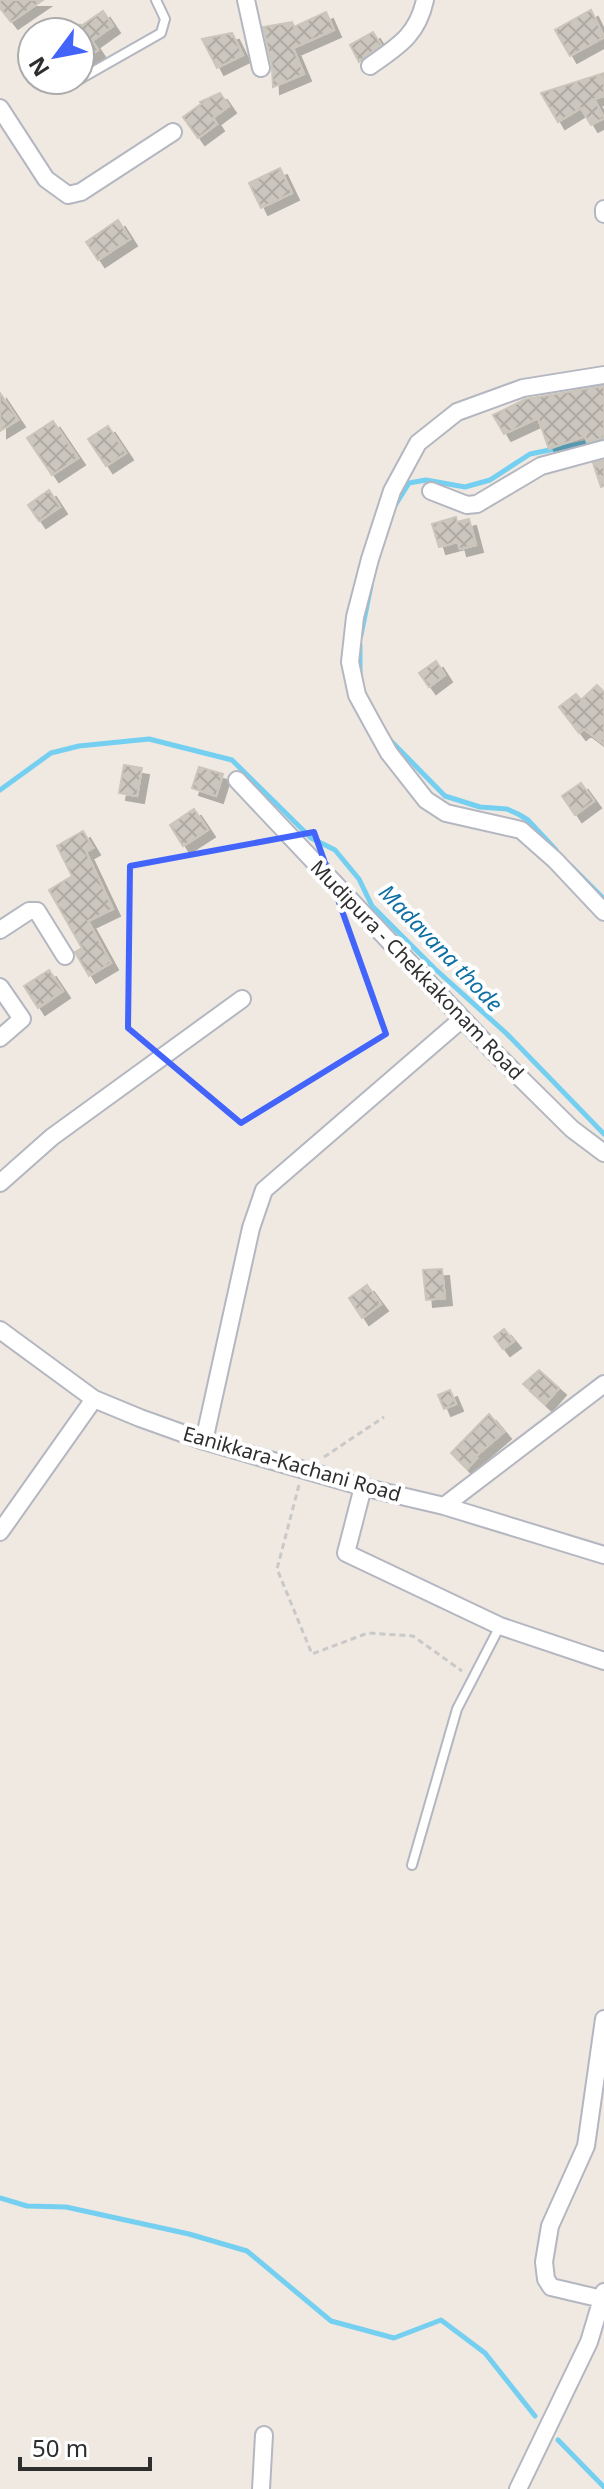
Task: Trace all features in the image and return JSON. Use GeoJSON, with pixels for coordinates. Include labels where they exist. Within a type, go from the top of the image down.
{"type":"FeatureCollection","features":[{"type":"Feature","properties":{"kind":"street"},"geometry":{"type":"LineString","coordinates":[[246,0],[261,68]]}},
{"type":"Feature","properties":{"kind":"street"},"geometry":{"type":"LineString","coordinates":[[370,66],[412,33],[425,0]]}},
{"type":"Feature","properties":{"kind":"street"},"geometry":{"type":"LineString","coordinates":[[0,108],[46,179],[68,195],[81,192],[173,132]]}},
{"type":"Feature","properties":{"kind":"street"},"geometry":{"type":"LineString","coordinates":[[604,375],[523,388],[457,412],[418,443],[392,491],[355,617],[350,662],[357,695],[389,753],[426,800],[446,813],[521,830],[555,860],[604,912]]}},
{"type":"Feature","properties":{"kind":"street"},"geometry":{"type":"LineString","coordinates":[[431,491],[467,505],[477,504],[541,466],[604,449]]}},
{"type":"Feature","properties":{"kind":"street","name":"Mudipura - Chekkakonam Road"},"geometry":{"type":"LineString","coordinates":[[237,780],[462,1019],[572,1129],[604,1153]]}},
{"type":"Feature","properties":{"kind":"street"},"geometry":{"type":"LineString","coordinates":[[0,930],[26,912],[37,911],[65,956]]}},
{"type":"Feature","properties":{"kind":"street"},"geometry":{"type":"LineString","coordinates":[[0,987],[22,1019],[0,1038]]}},
{"type":"Feature","properties":{"kind":"street"},"geometry":{"type":"LineString","coordinates":[[0,1183],[52,1137],[242,999]]}},
{"type":"Feature","properties":{"kind":"street"},"geometry":{"type":"LineString","coordinates":[[204,1441],[251,1228],[264,1190],[462,1019]]}},
{"type":"Feature","properties":{"kind":"street","name":"Eanikkara-Kachani Road"},"geometry":{"type":"LineString","coordinates":[[0,1330],[94,1399],[204,1441],[363,1487],[444,1506],[604,1555]]}},
{"type":"Feature","properties":{"kind":"street"},"geometry":{"type":"LineString","coordinates":[[444,1506],[604,1384]]}},
{"type":"Feature","properties":{"kind":"street"},"geometry":{"type":"LineString","coordinates":[[0,1532],[94,1399]]}},
{"type":"Feature","properties":{"kind":"street"},"geometry":{"type":"LineString","coordinates":[[363,1487],[346,1553],[500,1626],[604,1661]]}},
{"type":"Feature","properties":{"kind":"street"},"geometry":{"type":"LineString","coordinates":[[518,2489],[589,2342],[603,2295],[551,2287],[546,2279],[544,2262],[550,2226],[586,2146],[604,2019]]}},
{"type":"Feature","properties":{"kind":"street"},"geometry":{"type":"LineString","coordinates":[[261,2489],[264,2435]]}},
{"type":"Feature","properties":{"kind":"lane"},"geometry":{"type":"LineString","coordinates":[[96,70],[161,33],[165,19],[156,0]]}},
{"type":"Feature","properties":{"kind":"lane"},"geometry":{"type":"LineString","coordinates":[[412,1865],[457,1709],[500,1626]]}},
{"type":"Feature","properties":{"kind":"path"},"geometry":{"type":"LineString","coordinates":[[384,1417],[304,1470],[277,1569],[312,1654],[368,1633],[413,1636],[473,1678]]}},
{"type":"Feature","properties":{"kind":"highlighted area"},"geometry":{"type":"Polygon","coordinates":[[[314,832],[386,1034],[241,1123],[128,1028],[130,866],[314,832]]]}},
{"type":"Feature","properties":{"kind":"building"},"geometry":{"type":"Polygon","coordinates":[[[0,0],[43,0],[11,22],[0,8],[0,0]]]}},
{"type":"Feature","properties":{"kind":"building"},"geometry":{"type":"Polygon","coordinates":[[[591,10],[604,37],[570,56],[555,30],[591,10]]]}},
{"type":"Feature","properties":{"kind":"building"},"geometry":{"type":"Polygon","coordinates":[[[103,11],[113,26],[96,38],[96,16],[103,11]]]}},
{"type":"Feature","properties":{"kind":"building"},"geometry":{"type":"Polygon","coordinates":[[[326,12],[334,30],[293,48],[304,74],[273,87],[272,66],[263,27],[292,22],[294,27],[326,12]]]}},
{"type":"Feature","properties":{"kind":"building"},"geometry":{"type":"Polygon","coordinates":[[[373,32],[381,45],[359,62],[350,45],[373,32]]]}},
{"type":"Feature","properties":{"kind":"building"},"geometry":{"type":"Polygon","coordinates":[[[232,33],[243,55],[217,68],[202,39],[232,33]]]}},
{"type":"Feature","properties":{"kind":"building"},"geometry":{"type":"Polygon","coordinates":[[[604,73],[604,96],[594,99],[604,118],[591,125],[581,108],[558,122],[541,93],[604,73]]]}},
{"type":"Feature","properties":{"kind":"building"},"geometry":{"type":"Polygon","coordinates":[[[220,93],[229,106],[213,118],[217,124],[198,138],[183,117],[200,102],[220,93]]]}},
{"type":"Feature","properties":{"kind":"building"},"geometry":{"type":"Polygon","coordinates":[[[280,168],[292,193],[261,208],[249,183],[280,168]]]}},
{"type":"Feature","properties":{"kind":"building"},"geometry":{"type":"Polygon","coordinates":[[[118,220],[130,239],[98,260],[86,242],[118,220]]]}},
{"type":"Feature","properties":{"kind":"building"},"geometry":{"type":"Polygon","coordinates":[[[604,386],[604,438],[587,442],[585,436],[549,449],[538,418],[504,434],[493,415],[526,399],[604,386]]]}},
{"type":"Feature","properties":{"kind":"building"},"geometry":{"type":"Polygon","coordinates":[[[0,393],[18,420],[0,431],[0,393]]]}},
{"type":"Feature","properties":{"kind":"building"},"geometry":{"type":"Polygon","coordinates":[[[53,421],[78,458],[52,475],[27,438],[53,421]]]}},
{"type":"Feature","properties":{"kind":"building"},"geometry":{"type":"Polygon","coordinates":[[[108,426],[126,453],[106,466],[88,439],[108,426]]]}},
{"type":"Feature","properties":{"kind":"building"},"geometry":{"type":"Polygon","coordinates":[[[604,460],[604,486],[601,487],[593,463],[604,460]]]}},
{"type":"Feature","properties":{"kind":"building"},"geometry":{"type":"Polygon","coordinates":[[[49,490],[60,507],[39,521],[28,505],[49,490]]]}},
{"type":"Feature","properties":{"kind":"building"},"geometry":{"type":"Polygon","coordinates":[[[456,517],[457,522],[469,519],[476,545],[460,549],[458,542],[439,547],[432,524],[456,517]]]}},
{"type":"Feature","properties":{"kind":"building"},"geometry":{"type":"Polygon","coordinates":[[[436,661],[445,675],[429,687],[419,673],[436,661]]]}},
{"type":"Feature","properties":{"kind":"building"},"geometry":{"type":"Polygon","coordinates":[[[597,685],[604,692],[604,744],[584,729],[579,733],[559,707],[576,694],[581,700],[597,685]]]}},
{"type":"Feature","properties":{"kind":"building"},"geometry":{"type":"Polygon","coordinates":[[[124,765],[142,768],[137,796],[119,793],[124,765]]]}},
{"type":"Feature","properties":{"kind":"building"},"geometry":{"type":"Polygon","coordinates":[[[199,767],[223,774],[216,796],[192,788],[199,767]]]}},
{"type":"Feature","properties":{"kind":"building"},"geometry":{"type":"Polygon","coordinates":[[[581,783],[594,801],[575,815],[562,796],[581,783]]]}},
{"type":"Feature","properties":{"kind":"building"},"geometry":{"type":"Polygon","coordinates":[[[194,809],[208,830],[183,846],[170,825],[194,809]]]}},
{"type":"Feature","properties":{"kind":"building"},"geometry":{"type":"Polygon","coordinates":[[[83,831],[93,848],[86,852],[113,909],[88,921],[111,963],[89,976],[75,952],[82,948],[49,890],[72,876],[57,846],[83,831]]]}},
{"type":"Feature","properties":{"kind":"building"},"geometry":{"type":"Polygon","coordinates":[[[49,970],[63,991],[38,1008],[24,986],[49,970]]]}},
{"type":"Feature","properties":{"kind":"building"},"geometry":{"type":"Polygon","coordinates":[[[442,1269],[445,1298],[426,1300],[423,1270],[442,1269]]]}},
{"type":"Feature","properties":{"kind":"building"},"geometry":{"type":"Polygon","coordinates":[[[367,1285],[381,1304],[362,1318],[349,1298],[367,1285]]]}},
{"type":"Feature","properties":{"kind":"building"},"geometry":{"type":"Polygon","coordinates":[[[504,1329],[514,1341],[503,1349],[494,1337],[504,1329]]]}},
{"type":"Feature","properties":{"kind":"building"},"geometry":{"type":"Polygon","coordinates":[[[539,1370],[559,1388],[545,1404],[523,1384],[539,1370]]]}},
{"type":"Feature","properties":{"kind":"building"},"geometry":{"type":"Polygon","coordinates":[[[450,1390],[456,1404],[444,1409],[438,1395],[450,1390]]]}},
{"type":"Feature","properties":{"kind":"building"},"geometry":{"type":"Polygon","coordinates":[[[489,1414],[504,1432],[475,1457],[467,1469],[451,1453],[489,1414]]]}},
{"type":"Feature","properties":{"kind":"waterway"},"geometry":{"type":"LineString","coordinates":[[396,504],[409,483],[426,480],[465,487],[490,480],[530,454],[604,439]]}},
{"type":"Feature","properties":{"kind":"waterway"},"geometry":{"type":"LineString","coordinates":[[361,635],[371,586]]}},
{"type":"Feature","properties":{"kind":"waterway"},"geometry":{"type":"LineString","coordinates":[[360,645],[360,675]]}},
{"type":"Feature","properties":{"kind":"waterway","name":"Madavana thode"},"geometry":{"type":"LineString","coordinates":[[0,790],[51,753],[79,746],[149,739],[232,760],[311,838],[335,850],[359,879],[372,906],[507,1034],[604,1134]]}},
{"type":"Feature","properties":{"kind":"waterway"},"geometry":{"type":"LineString","coordinates":[[391,741],[445,796],[518,814],[528,820],[556,850]]}},
{"type":"Feature","properties":{"kind":"waterway"},"geometry":{"type":"LineString","coordinates":[[571,866],[604,899]]}},
{"type":"Feature","properties":{"kind":"waterway"},"geometry":{"type":"LineString","coordinates":[[0,2198],[27,2206],[66,2207],[189,2234],[247,2251],[331,2321],[394,2338],[441,2320],[485,2353],[535,2416]]}},
{"type":"Feature","properties":{"kind":"waterway"},"geometry":{"type":"LineString","coordinates":[[558,2440],[604,2487]]}}]}
